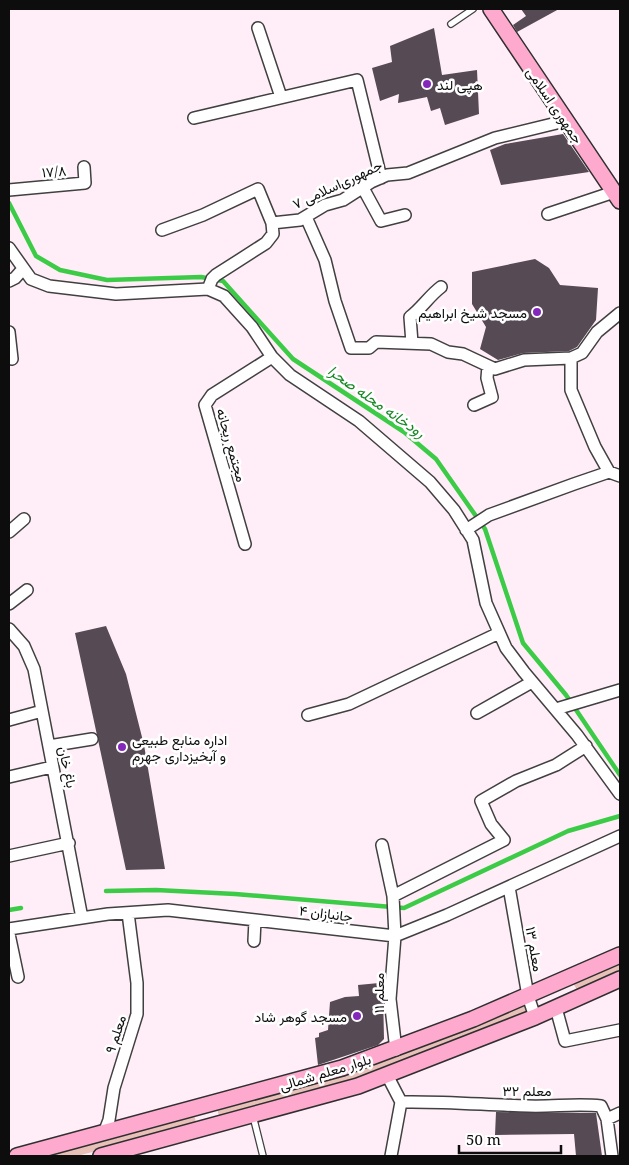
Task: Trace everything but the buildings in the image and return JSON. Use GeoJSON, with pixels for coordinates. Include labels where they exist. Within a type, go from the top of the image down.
{"type":"FeatureCollection","features":[{"type":"Feature","properties":{"kind":"main road","name":"جمهوری اسلامی"},"geometry":{"type":"LineString","coordinates":[[491,9],[565,122],[617,196]]}},
{"type":"Feature","properties":{"kind":"main road","name":"بلوار معلم شمالی"},"geometry":{"type":"LineString","coordinates":[[18,1156],[205,1107],[342,1068],[396,1050],[528,996],[620,955]]}},
{"type":"Feature","properties":{"kind":"main road","name":"بلوار معلم شمالی"},"geometry":{"type":"LineString","coordinates":[[106,1156],[358,1086],[556,1008],[620,979]]}},
{"type":"Feature","properties":{"kind":"main road"},"geometry":{"type":"LineString","coordinates":[[546,988],[556,1008]]}},
{"type":"Feature","properties":{"kind":"main road"},"geometry":{"type":"LineString","coordinates":[[205,1107],[211,1126]]}},
{"type":"Feature","properties":{"kind":"street"},"geometry":{"type":"LineString","coordinates":[[258,28],[281,97]]}},
{"type":"Feature","properties":{"kind":"street"},"geometry":{"type":"LineString","coordinates":[[194,118],[357,80],[381,178]]}},
{"type":"Feature","properties":{"kind":"street","name":"جمهوری‌اسلامی ۷"},"geometry":{"type":"LineString","coordinates":[[272,223],[300,220],[325,205],[343,200],[381,178],[408,173],[495,138],[565,122]]}},
{"type":"Feature","properties":{"kind":"street","name":"۱۷/۸"},"geometry":{"type":"LineString","coordinates":[[9,190],[86,183],[84,166]]}},
{"type":"Feature","properties":{"kind":"street"},"geometry":{"type":"LineString","coordinates":[[363,188],[382,221],[404,215]]}},
{"type":"Feature","properties":{"kind":"street"},"geometry":{"type":"LineString","coordinates":[[9,248],[31,279],[49,286],[71,290],[116,294],[212,281],[266,244],[273,234],[272,223],[258,189],[203,215],[162,230]]}},
{"type":"Feature","properties":{"kind":"street"},"geometry":{"type":"LineString","coordinates":[[548,214],[617,196]]}},
{"type":"Feature","properties":{"kind":"street"},"geometry":{"type":"LineString","coordinates":[[306,217],[325,260],[335,301],[351,348],[369,348],[376,342],[431,344],[448,352],[463,354],[495,369],[524,360],[571,358],[582,353],[597,332],[620,312]]}},
{"type":"Feature","properties":{"kind":"street"},"geometry":{"type":"LineString","coordinates":[[9,281],[15,278],[23,269]]}},
{"type":"Feature","properties":{"kind":"street"},"geometry":{"type":"LineString","coordinates":[[212,281],[252,327],[272,356],[290,375],[359,421],[430,482],[454,510],[473,540],[486,603],[506,648],[586,746],[620,794]]}},
{"type":"Feature","properties":{"kind":"street"},"geometry":{"type":"LineString","coordinates":[[412,343],[410,317],[441,286]]}},
{"type":"Feature","properties":{"kind":"street"},"geometry":{"type":"LineString","coordinates":[[9,332],[12,359]]}},
{"type":"Feature","properties":{"kind":"street","name":"مجتمع ریحانه"},"geometry":{"type":"LineString","coordinates":[[244,544],[205,405],[212,395],[272,356]]}},
{"type":"Feature","properties":{"kind":"street"},"geometry":{"type":"LineString","coordinates":[[467,530],[489,514],[615,474],[595,447],[571,390],[571,358]]}},
{"type":"Feature","properties":{"kind":"street"},"geometry":{"type":"LineString","coordinates":[[474,405],[492,397],[488,378],[488,366]]}},
{"type":"Feature","properties":{"kind":"street"},"geometry":{"type":"LineString","coordinates":[[9,532],[24,520]]}},
{"type":"Feature","properties":{"kind":"street"},"geometry":{"type":"LineString","coordinates":[[9,604],[27,590]]}},
{"type":"Feature","properties":{"kind":"street","name":"باغ خان"},"geometry":{"type":"LineString","coordinates":[[9,629],[24,646],[34,669],[82,918]]}},
{"type":"Feature","properties":{"kind":"street"},"geometry":{"type":"LineString","coordinates":[[308,714],[349,704],[500,634]]}},
{"type":"Feature","properties":{"kind":"street"},"geometry":{"type":"LineString","coordinates":[[477,713],[532,682]]}},
{"type":"Feature","properties":{"kind":"street"},"geometry":{"type":"LineString","coordinates":[[557,709],[586,698],[620,690]]}},
{"type":"Feature","properties":{"kind":"street"},"geometry":{"type":"LineString","coordinates":[[9,720],[42,711]]}},
{"type":"Feature","properties":{"kind":"street"},"geometry":{"type":"LineString","coordinates":[[49,746],[92,739]]}},
{"type":"Feature","properties":{"kind":"street"},"geometry":{"type":"LineString","coordinates":[[393,898],[504,840],[490,824],[481,801],[516,781],[556,765],[586,746]]}},
{"type":"Feature","properties":{"kind":"street"},"geometry":{"type":"LineString","coordinates":[[9,776],[52,767]]}},
{"type":"Feature","properties":{"kind":"street","name":"جانبازان ۴"},"geometry":{"type":"LineString","coordinates":[[9,929],[82,918],[168,910],[395,936],[447,915],[620,836]]}},
{"type":"Feature","properties":{"kind":"street"},"geometry":{"type":"LineString","coordinates":[[9,856],[69,844]]}},
{"type":"Feature","properties":{"kind":"street","name":"معلم ۱۱"},"geometry":{"type":"LineString","coordinates":[[382,845],[393,898],[395,936],[390,999],[396,1050]]}},
{"type":"Feature","properties":{"kind":"street","name":"معلم ۱۳"},"geometry":{"type":"LineString","coordinates":[[508,886],[528,996],[535,1016]]}},
{"type":"Feature","properties":{"kind":"street","name":"معلم ۹"},"geometry":{"type":"LineString","coordinates":[[104,1133],[109,1120],[114,1088],[138,1014],[137,982],[128,913]]}},
{"type":"Feature","properties":{"kind":"street"},"geometry":{"type":"LineString","coordinates":[[254,941],[255,920]]}},
{"type":"Feature","properties":{"kind":"street"},"geometry":{"type":"LineString","coordinates":[[9,934],[18,977]]}},
{"type":"Feature","properties":{"kind":"street"},"geometry":{"type":"LineString","coordinates":[[556,1008],[565,1041],[620,1030]]}},
{"type":"Feature","properties":{"kind":"street"},"geometry":{"type":"LineString","coordinates":[[387,1075],[402,1102],[391,1156]]}},
{"type":"Feature","properties":{"kind":"street","name":"معلم ۳۲"},"geometry":{"type":"LineString","coordinates":[[402,1102],[459,1102],[550,1107],[578,1104],[601,1106],[607,1119]]}},
{"type":"Feature","properties":{"kind":"street"},"geometry":{"type":"LineString","coordinates":[[612,1156],[607,1119],[620,1113]]}},
{"type":"Feature","properties":{"kind":"lane"},"geometry":{"type":"LineString","coordinates":[[451,24],[473,9]]}},
{"type":"Feature","properties":{"kind":"lane"},"geometry":{"type":"LineString","coordinates":[[253,1116],[263,1156]]}},
{"type":"Feature","properties":{"kind":"shaded area"},"geometry":{"type":"Polygon","coordinates":[[[620,963],[620,971],[577,990],[573,983],[620,963]]]}},
{"type":"Feature","properties":{"kind":"shaded area"},"geometry":{"type":"Polygon","coordinates":[[[526,1003],[530,1013],[371,1076],[220,1119],[217,1109],[526,1003]]]}},
{"type":"Feature","properties":{"kind":"shaded area"},"geometry":{"type":"Polygon","coordinates":[[[194,1115],[197,1125],[77,1156],[37,1156],[194,1115]]]}},
{"type":"Feature","properties":{"kind":"waterway","name":"رودخانه محله صحرا"},"geometry":{"type":"LineString","coordinates":[[9,203],[36,256],[60,270],[107,280],[201,277],[223,281],[293,359],[404,432],[436,459],[485,529],[523,643],[566,695],[620,775]]}},
{"type":"Feature","properties":{"kind":"waterway"},"geometry":{"type":"LineString","coordinates":[[106,891],[156,890],[235,894],[404,908],[568,831],[620,816]]}},
{"type":"Feature","properties":{"kind":"waterway"},"geometry":{"type":"LineString","coordinates":[[9,910],[21,908]]}},
{"type":"Feature","properties":{"kind":"place","name":"هپی لند"},"geometry":{"type":"Point","coordinates":[427,84]}},
{"type":"Feature","properties":{"kind":"place","name":"مسجد شیخ ابراهیم"},"geometry":{"type":"Point","coordinates":[537,312]}},
{"type":"Feature","properties":{"kind":"place","name":"اداره منابع طبیعی و آبخیزداری جهرم"},"geometry":{"type":"Point","coordinates":[122,747]}},
{"type":"Feature","properties":{"kind":"place","name":"مسجد گوهر شاد"},"geometry":{"type":"Point","coordinates":[357,1016]}}]}
